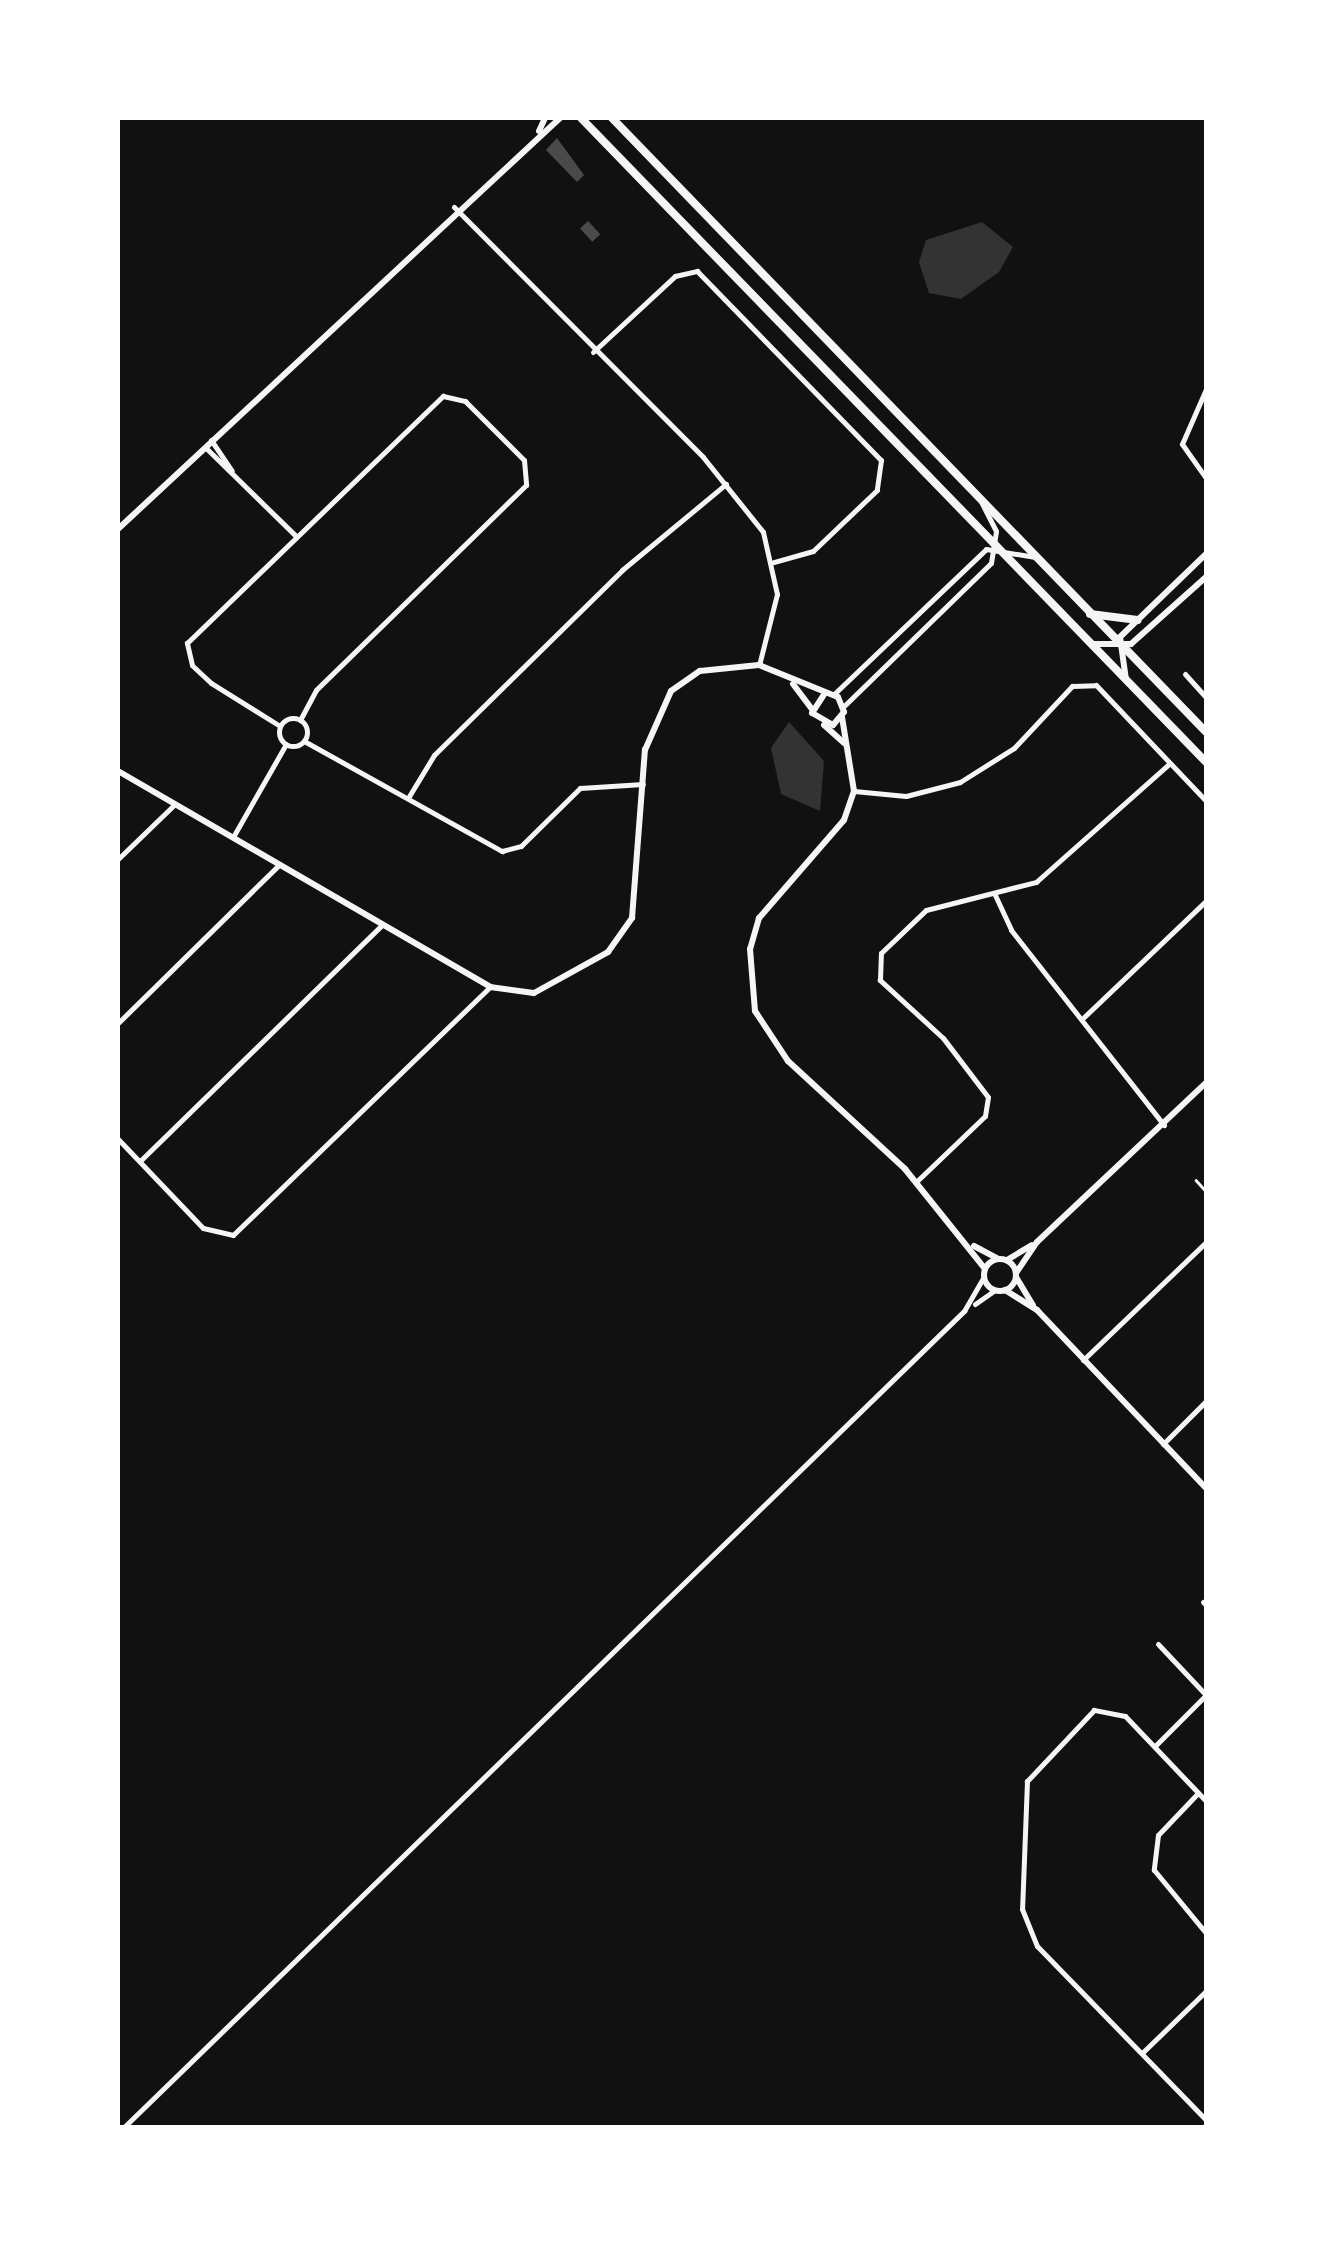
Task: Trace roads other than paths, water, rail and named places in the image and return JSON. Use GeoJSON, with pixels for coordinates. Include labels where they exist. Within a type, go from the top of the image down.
{"type":"FeatureCollection","features":[{"type":"Feature","properties":{"kind":"main road"},"geometry":{"type":"LineString","coordinates":[[581,118],[1206,762]]}},
{"type":"Feature","properties":{"kind":"main road"},"geometry":{"type":"LineString","coordinates":[[612,118],[1206,732]]}},
{"type":"Feature","properties":{"kind":"main road"},"geometry":{"type":"LineString","coordinates":[[1090,614],[1138,620]]}},
{"type":"Feature","properties":{"kind":"street"},"geometry":{"type":"LineString","coordinates":[[539,131],[545,118]]}},
{"type":"Feature","properties":{"kind":"street"},"geometry":{"type":"LineString","coordinates":[[118,529],[454,207],[539,131],[560,118]]}},
{"type":"Feature","properties":{"kind":"street"},"geometry":{"type":"LineString","coordinates":[[454,207],[726,484],[774,562],[774,620],[759,664]]}},
{"type":"Feature","properties":{"kind":"street"},"geometry":{"type":"LineString","coordinates":[[593,352],[675,276],[698,271],[881,460],[877,490],[812,551],[774,562]]}},
{"type":"Feature","properties":{"kind":"street"},"geometry":{"type":"LineString","coordinates":[[1206,389],[1182,444],[1206,478]]}},
{"type":"Feature","properties":{"kind":"street"},"geometry":{"type":"LineString","coordinates":[[232,838],[286,744],[280,726],[211,683],[185,653],[296,536],[443,396],[465,400],[529,476],[316,690],[300,720],[304,741]]}},
{"type":"Feature","properties":{"kind":"street"},"geometry":{"type":"LineString","coordinates":[[207,443],[296,536]]}},
{"type":"Feature","properties":{"kind":"street"},"geometry":{"type":"LineString","coordinates":[[408,798],[434,755],[622,570],[726,484]]}},
{"type":"Feature","properties":{"kind":"street"},"geometry":{"type":"LineString","coordinates":[[980,501],[996,547],[992,563],[844,706],[845,744],[854,791],[844,820],[759,918],[750,950],[755,1012],[788,1062],[917,1182],[973,1246],[995,1290]]}},
{"type":"Feature","properties":{"kind":"street"},"geometry":{"type":"LineString","coordinates":[[996,547],[1034,557]]}},
{"type":"Feature","properties":{"kind":"street"},"geometry":{"type":"LineString","coordinates":[[812,709],[996,547]]}},
{"type":"Feature","properties":{"kind":"street"},"geometry":{"type":"LineString","coordinates":[[1126,681],[1120,646],[1138,620],[1206,554]]}},
{"type":"Feature","properties":{"kind":"street"},"geometry":{"type":"LineString","coordinates":[[1089,643],[1120,646],[1138,639],[1206,577]]}},
{"type":"Feature","properties":{"kind":"street"},"geometry":{"type":"LineString","coordinates":[[118,771],[490,986],[549,990],[617,944],[637,897],[642,784],[671,691],[700,671],[759,664],[793,683],[829,694],[844,706]]}},
{"type":"Feature","properties":{"kind":"street"},"geometry":{"type":"LineString","coordinates":[[1185,674],[1206,697]]}},
{"type":"Feature","properties":{"kind":"street"},"geometry":{"type":"LineString","coordinates":[[793,683],[824,725],[845,744]]}},
{"type":"Feature","properties":{"kind":"street"},"geometry":{"type":"LineString","coordinates":[[854,791],[906,796],[960,782],[1014,748],[1072,686],[1096,685],[1206,801]]}},
{"type":"Feature","properties":{"kind":"street"},"geometry":{"type":"LineString","coordinates":[[824,725],[842,717]]}},
{"type":"Feature","properties":{"kind":"street"},"geometry":{"type":"LineString","coordinates":[[280,726],[300,720]]}},
{"type":"Feature","properties":{"kind":"street"},"geometry":{"type":"LineString","coordinates":[[286,744],[304,741],[513,852],[572,792],[642,784]]}},
{"type":"Feature","properties":{"kind":"street"},"geometry":{"type":"LineString","coordinates":[[917,1182],[985,1116],[988,1097],[943,1038],[880,980],[877,959],[926,910],[995,894],[1079,853],[1170,763]]}},
{"type":"Feature","properties":{"kind":"street"},"geometry":{"type":"LineString","coordinates":[[118,859],[174,806]]}},
{"type":"Feature","properties":{"kind":"street"},"geometry":{"type":"LineString","coordinates":[[118,1023],[280,865]]}},
{"type":"Feature","properties":{"kind":"street"},"geometry":{"type":"LineString","coordinates":[[995,894],[1010,930],[1084,1017],[1164,1125]]}},
{"type":"Feature","properties":{"kind":"street"},"geometry":{"type":"LineString","coordinates":[[1084,1017],[1206,901]]}},
{"type":"Feature","properties":{"kind":"street"},"geometry":{"type":"LineString","coordinates":[[139,1161],[381,926]]}},
{"type":"Feature","properties":{"kind":"street"},"geometry":{"type":"LineString","coordinates":[[118,1139],[214,1236],[233,1235],[490,986]]}},
{"type":"Feature","properties":{"kind":"street"},"geometry":{"type":"LineString","coordinates":[[1005,1290],[1037,1242],[1206,1083]]}},
{"type":"Feature","properties":{"kind":"street"},"geometry":{"type":"LineString","coordinates":[[964,1311],[985,1273],[1037,1242]]}},
{"type":"Feature","properties":{"kind":"street"},"geometry":{"type":"LineString","coordinates":[[1083,1360],[1206,1242]]}},
{"type":"Feature","properties":{"kind":"street"},"geometry":{"type":"LineString","coordinates":[[973,1246],[1002,1260],[1016,1274],[1036,1310]]}},
{"type":"Feature","properties":{"kind":"street"},"geometry":{"type":"LineString","coordinates":[[123,2128],[964,1311],[995,1290],[1005,1290],[1036,1310],[1206,1488]]}},
{"type":"Feature","properties":{"kind":"street"},"geometry":{"type":"LineString","coordinates":[[1163,1444],[1206,1401]]}},
{"type":"Feature","properties":{"kind":"street"},"geometry":{"type":"LineString","coordinates":[[1154,1746],[1206,1695],[1158,1644]]}},
{"type":"Feature","properties":{"kind":"street"},"geometry":{"type":"LineString","coordinates":[[1206,1801],[1114,1710],[1094,1710],[1038,1761],[1025,1795],[1026,1931],[1206,2120]]}},
{"type":"Feature","properties":{"kind":"street"},"geometry":{"type":"LineString","coordinates":[[1199,1793],[1158,1834],[1154,1870],[1206,1933]]}},
{"type":"Feature","properties":{"kind":"street"},"geometry":{"type":"LineString","coordinates":[[1142,2052],[1206,1991]]}},
{"type":"Feature","properties":{"kind":"lane"},"geometry":{"type":"LineString","coordinates":[[1196,1180],[1206,1191]]}}]}
